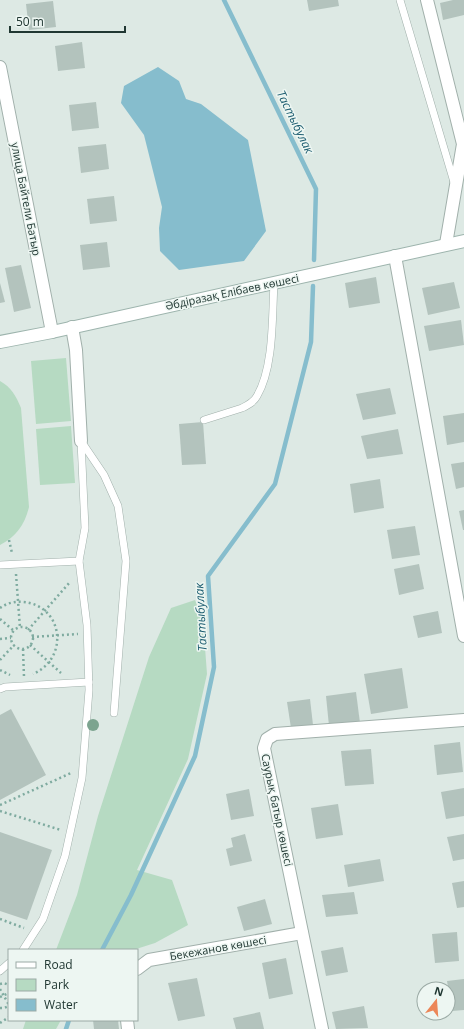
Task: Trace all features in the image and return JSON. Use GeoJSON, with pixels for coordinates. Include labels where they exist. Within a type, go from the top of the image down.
{"type":"FeatureCollection","features":[{"type":"Feature","properties":{"kind":"street"},"geometry":{"type":"LineString","coordinates":[[427,0],[463,144],[446,244]]}},
{"type":"Feature","properties":{"kind":"street","name":"улица Байтели Батыр"},"geometry":{"type":"LineString","coordinates":[[0,67],[52,332]]}},
{"type":"Feature","properties":{"kind":"street","name":"Әбдіразақ Елібаев көшесі"},"geometry":{"type":"LineString","coordinates":[[0,342],[52,332],[464,241]]}},
{"type":"Feature","properties":{"kind":"street"},"geometry":{"type":"LineString","coordinates":[[395,256],[464,636]]}},
{"type":"Feature","properties":{"kind":"street"},"geometry":{"type":"LineString","coordinates":[[72,327],[76,350],[81,441]]}},
{"type":"Feature","properties":{"kind":"street","name":"Саурық батыр көшесі"},"geometry":{"type":"LineString","coordinates":[[322,1029],[264,748],[267,739],[275,734],[464,720]]}},
{"type":"Feature","properties":{"kind":"street","name":"Бекежанов көшесі"},"geometry":{"type":"LineString","coordinates":[[138,968],[149,960],[302,933]]}},
{"type":"Feature","properties":{"kind":"lane"},"geometry":{"type":"LineString","coordinates":[[400,0],[456,187]]}},
{"type":"Feature","properties":{"kind":"lane"},"geometry":{"type":"LineString","coordinates":[[204,420],[242,408],[248,405],[256,397],[269,361],[274,283]]}},
{"type":"Feature","properties":{"kind":"lane"},"geometry":{"type":"LineString","coordinates":[[24,949],[43,919],[65,856],[82,778],[89,682],[87,633],[79,561],[85,528],[81,441]]}},
{"type":"Feature","properties":{"kind":"lane"},"geometry":{"type":"LineString","coordinates":[[81,441],[104,475],[118,506],[126,561],[114,713]]}},
{"type":"Feature","properties":{"kind":"lane"},"geometry":{"type":"LineString","coordinates":[[0,565],[79,561]]}},
{"type":"Feature","properties":{"kind":"lane"},"geometry":{"type":"LineString","coordinates":[[0,689],[6,687],[89,682]]}},
{"type":"Feature","properties":{"kind":"lane"},"geometry":{"type":"LineString","coordinates":[[0,971],[8,964]]}},
{"type":"Feature","properties":{"kind":"path"},"geometry":{"type":"LineString","coordinates":[[10,540],[15,564],[20,628]]}},
{"type":"Feature","properties":{"kind":"path"},"geometry":{"type":"LineString","coordinates":[[28,630],[80,571]]}},
{"type":"Feature","properties":{"kind":"path"},"geometry":{"type":"LineString","coordinates":[[0,608],[4,605],[18,602],[29,602],[41,608],[50,617],[56,628],[58,641],[55,652],[49,663],[30,675],[18,676]]}},
{"type":"Feature","properties":{"kind":"path"},"geometry":{"type":"LineString","coordinates":[[0,619],[14,631]]}},
{"type":"Feature","properties":{"kind":"path"},"geometry":{"type":"LineString","coordinates":[[20,628],[28,630],[32,637],[30,645],[23,649],[19,649],[14,645],[11,638],[14,631],[20,628]]}},
{"type":"Feature","properties":{"kind":"path"},"geometry":{"type":"LineString","coordinates":[[32,637],[87,633]]}},
{"type":"Feature","properties":{"kind":"path"},"geometry":{"type":"LineString","coordinates":[[0,639],[11,638]]}},
{"type":"Feature","properties":{"kind":"path"},"geometry":{"type":"LineString","coordinates":[[0,660],[14,645]]}},
{"type":"Feature","properties":{"kind":"path"},"geometry":{"type":"LineString","coordinates":[[30,645],[72,683]]}},
{"type":"Feature","properties":{"kind":"path"},"geometry":{"type":"LineString","coordinates":[[23,649],[24,686]]}},
{"type":"Feature","properties":{"kind":"path"},"geometry":{"type":"LineString","coordinates":[[0,670],[12,675]]}},
{"type":"Feature","properties":{"kind":"path"},"geometry":{"type":"LineString","coordinates":[[0,805],[83,768]]}},
{"type":"Feature","properties":{"kind":"path"},"geometry":{"type":"LineString","coordinates":[[0,811],[70,833]]}},
{"type":"Feature","properties":{"kind":"path"},"geometry":{"type":"LineString","coordinates":[[0,919],[35,932]]}},
{"type":"Feature","properties":{"kind":"path"},"geometry":{"type":"LineString","coordinates":[[0,989],[8,1004]]}},
{"type":"Feature","properties":{"kind":"path"},"geometry":{"type":"LineString","coordinates":[[0,997],[8,994]]}},
{"type":"Feature","properties":{"kind":"green space"},"geometry":{"type":"Polygon","coordinates":[[[66,358],[71,421],[36,424],[31,361],[66,358]]]}},
{"type":"Feature","properties":{"kind":"green space"},"geometry":{"type":"Polygon","coordinates":[[[0,381],[13,392],[21,408],[29,507],[25,519],[19,529],[11,538],[0,545],[0,381]]]}},
{"type":"Feature","properties":{"kind":"green space"},"geometry":{"type":"Polygon","coordinates":[[[71,426],[75,483],[40,485],[36,429],[71,426]]]}},
{"type":"Feature","properties":{"kind":"green space"},"geometry":{"type":"Polygon","coordinates":[[[195,600],[203,621],[207,674],[188,759],[137,870],[172,880],[188,925],[155,943],[136,949],[56,949],[77,895],[98,816],[149,657],[171,608],[195,600]]]}},
{"type":"Feature","properties":{"kind":"green space"},"geometry":{"type":"Polygon","coordinates":[[[26,1021],[60,1021],[56,1029],[23,1029],[26,1021]]]}},
{"type":"Feature","properties":{"kind":"water"},"geometry":{"type":"Polygon","coordinates":[[[158,67],[179,81],[186,99],[201,104],[248,140],[266,231],[244,261],[179,270],[160,251],[159,228],[162,207],[144,135],[121,103],[124,86],[158,67]]]}},
{"type":"Feature","properties":{"kind":"building"},"geometry":{"type":"Polygon","coordinates":[[[307,0],[338,0],[339,6],[309,11],[307,0]]]}},
{"type":"Feature","properties":{"kind":"building"},"geometry":{"type":"Polygon","coordinates":[[[453,0],[464,0],[464,15],[443,20],[440,3],[453,0]]]}},
{"type":"Feature","properties":{"kind":"building"},"geometry":{"type":"Polygon","coordinates":[[[53,1],[56,27],[29,30],[26,4],[53,1]]]}},
{"type":"Feature","properties":{"kind":"building"},"geometry":{"type":"Polygon","coordinates":[[[82,42],[85,68],[58,71],[55,46],[82,42]]]}},
{"type":"Feature","properties":{"kind":"building"},"geometry":{"type":"Polygon","coordinates":[[[96,102],[99,128],[72,131],[69,105],[96,102]]]}},
{"type":"Feature","properties":{"kind":"building"},"geometry":{"type":"Polygon","coordinates":[[[106,144],[109,169],[81,173],[78,147],[106,144]]]}},
{"type":"Feature","properties":{"kind":"building"},"geometry":{"type":"Polygon","coordinates":[[[114,196],[117,221],[90,224],[87,199],[114,196]]]}},
{"type":"Feature","properties":{"kind":"building"},"geometry":{"type":"Polygon","coordinates":[[[107,242],[110,267],[83,270],[80,245],[107,242]]]}},
{"type":"Feature","properties":{"kind":"building"},"geometry":{"type":"Polygon","coordinates":[[[21,265],[31,308],[14,312],[5,268],[21,265]]]}},
{"type":"Feature","properties":{"kind":"building"},"geometry":{"type":"Polygon","coordinates":[[[376,277],[380,303],[349,308],[345,283],[376,277]]]}},
{"type":"Feature","properties":{"kind":"building"},"geometry":{"type":"Polygon","coordinates":[[[454,282],[460,308],[428,315],[422,288],[454,282]]]}},
{"type":"Feature","properties":{"kind":"building"},"geometry":{"type":"Polygon","coordinates":[[[0,283],[5,302],[0,303],[0,283]]]}},
{"type":"Feature","properties":{"kind":"building"},"geometry":{"type":"Polygon","coordinates":[[[461,320],[464,345],[429,351],[424,326],[461,320]]]}},
{"type":"Feature","properties":{"kind":"building"},"geometry":{"type":"Polygon","coordinates":[[[390,388],[396,414],[363,420],[356,394],[390,388]]]}},
{"type":"Feature","properties":{"kind":"building"},"geometry":{"type":"Polygon","coordinates":[[[464,413],[464,442],[447,445],[443,416],[464,413]]]}},
{"type":"Feature","properties":{"kind":"building"},"geometry":{"type":"Polygon","coordinates":[[[203,422],[206,464],[182,465],[179,424],[203,422]]]}},
{"type":"Feature","properties":{"kind":"building"},"geometry":{"type":"Polygon","coordinates":[[[398,429],[403,454],[367,459],[361,436],[398,429]]]}},
{"type":"Feature","properties":{"kind":"building"},"geometry":{"type":"Polygon","coordinates":[[[464,462],[464,487],[456,489],[451,464],[464,462]]]}},
{"type":"Feature","properties":{"kind":"building"},"geometry":{"type":"Polygon","coordinates":[[[380,479],[384,508],[354,513],[350,484],[380,479]]]}},
{"type":"Feature","properties":{"kind":"building"},"geometry":{"type":"Polygon","coordinates":[[[464,510],[464,530],[463,530],[459,511],[464,510]]]}},
{"type":"Feature","properties":{"kind":"building"},"geometry":{"type":"Polygon","coordinates":[[[415,526],[420,555],[392,559],[387,530],[415,526]]]}},
{"type":"Feature","properties":{"kind":"building"},"geometry":{"type":"Polygon","coordinates":[[[419,564],[424,589],[399,595],[394,569],[419,564]]]}},
{"type":"Feature","properties":{"kind":"building"},"geometry":{"type":"Polygon","coordinates":[[[438,611],[442,633],[418,638],[413,616],[438,611]]]}},
{"type":"Feature","properties":{"kind":"building"},"geometry":{"type":"Polygon","coordinates":[[[402,668],[408,708],[371,714],[364,674],[402,668]]]}},
{"type":"Feature","properties":{"kind":"building"},"geometry":{"type":"Polygon","coordinates":[[[356,692],[360,723],[329,726],[326,696],[356,692]]]}},
{"type":"Feature","properties":{"kind":"building"},"geometry":{"type":"Polygon","coordinates":[[[310,699],[313,725],[291,728],[287,702],[310,699]]]}},
{"type":"Feature","properties":{"kind":"building"},"geometry":{"type":"Polygon","coordinates":[[[11,709],[46,775],[0,800],[0,715],[11,709]]]}},
{"type":"Feature","properties":{"kind":"building"},"geometry":{"type":"Polygon","coordinates":[[[460,742],[463,772],[437,775],[434,745],[460,742]]]}},
{"type":"Feature","properties":{"kind":"building"},"geometry":{"type":"Polygon","coordinates":[[[371,749],[374,784],[345,786],[341,751],[371,749]]]}},
{"type":"Feature","properties":{"kind":"building"},"geometry":{"type":"Polygon","coordinates":[[[464,788],[464,816],[446,819],[441,792],[464,788]]]}},
{"type":"Feature","properties":{"kind":"building"},"geometry":{"type":"Polygon","coordinates":[[[249,789],[254,816],[231,820],[226,794],[249,789]]]}},
{"type":"Feature","properties":{"kind":"building"},"geometry":{"type":"Polygon","coordinates":[[[338,804],[343,835],[316,839],[311,808],[338,804]]]}},
{"type":"Feature","properties":{"kind":"building"},"geometry":{"type":"Polygon","coordinates":[[[0,832],[52,850],[27,920],[0,911],[0,832]]]}},
{"type":"Feature","properties":{"kind":"building"},"geometry":{"type":"Polygon","coordinates":[[[245,834],[252,861],[230,866],[226,849],[233,847],[231,838],[245,834]]]}},
{"type":"Feature","properties":{"kind":"building"},"geometry":{"type":"Polygon","coordinates":[[[464,834],[464,859],[453,861],[447,837],[464,834]]]}},
{"type":"Feature","properties":{"kind":"building"},"geometry":{"type":"Polygon","coordinates":[[[380,859],[384,881],[348,887],[344,865],[380,859]]]}},
{"type":"Feature","properties":{"kind":"building"},"geometry":{"type":"Polygon","coordinates":[[[464,881],[464,907],[457,908],[452,883],[464,881]]]}},
{"type":"Feature","properties":{"kind":"building"},"geometry":{"type":"Polygon","coordinates":[[[354,892],[358,914],[326,917],[322,895],[354,892]]]}},
{"type":"Feature","properties":{"kind":"building"},"geometry":{"type":"Polygon","coordinates":[[[265,899],[272,924],[244,931],[237,907],[265,899]]]}},
{"type":"Feature","properties":{"kind":"building"},"geometry":{"type":"Polygon","coordinates":[[[457,932],[459,961],[435,963],[432,934],[457,932]]]}},
{"type":"Feature","properties":{"kind":"building"},"geometry":{"type":"Polygon","coordinates":[[[343,947],[348,972],[326,976],[321,951],[343,947]]]}},
{"type":"Feature","properties":{"kind":"building"},"geometry":{"type":"Polygon","coordinates":[[[286,958],[293,994],[269,999],[262,963],[286,958]]]}},
{"type":"Feature","properties":{"kind":"building"},"geometry":{"type":"Polygon","coordinates":[[[197,978],[205,1016],[178,1021],[168,983],[197,978]]]}},
{"type":"Feature","properties":{"kind":"building"},"geometry":{"type":"Polygon","coordinates":[[[464,979],[464,1010],[456,1011],[456,981],[447,981],[464,979]]]}},
{"type":"Feature","properties":{"kind":"building"},"geometry":{"type":"Polygon","coordinates":[[[364,1006],[368,1028],[336,1029],[332,1012],[364,1006]]]}},
{"type":"Feature","properties":{"kind":"building"},"geometry":{"type":"Polygon","coordinates":[[[260,1012],[264,1029],[236,1029],[233,1018],[260,1012]]]}},
{"type":"Feature","properties":{"kind":"building"},"geometry":{"type":"Polygon","coordinates":[[[93,1021],[118,1021],[119,1029],[94,1029],[93,1021]]]}},
{"type":"Feature","properties":{"kind":"waterway","name":"Тастыбулак"},"geometry":{"type":"LineString","coordinates":[[224,0],[316,189],[314,260]]}},
{"type":"Feature","properties":{"kind":"waterway","name":"Тастыбулак"},"geometry":{"type":"LineString","coordinates":[[103,949],[131,895],[195,756],[214,667],[208,576],[275,484],[311,342],[313,286]]}},
{"type":"Feature","properties":{"kind":"waterway","name":"Тастыбулак"},"geometry":{"type":"LineString","coordinates":[[66,1029],[69,1021]]}}]}
